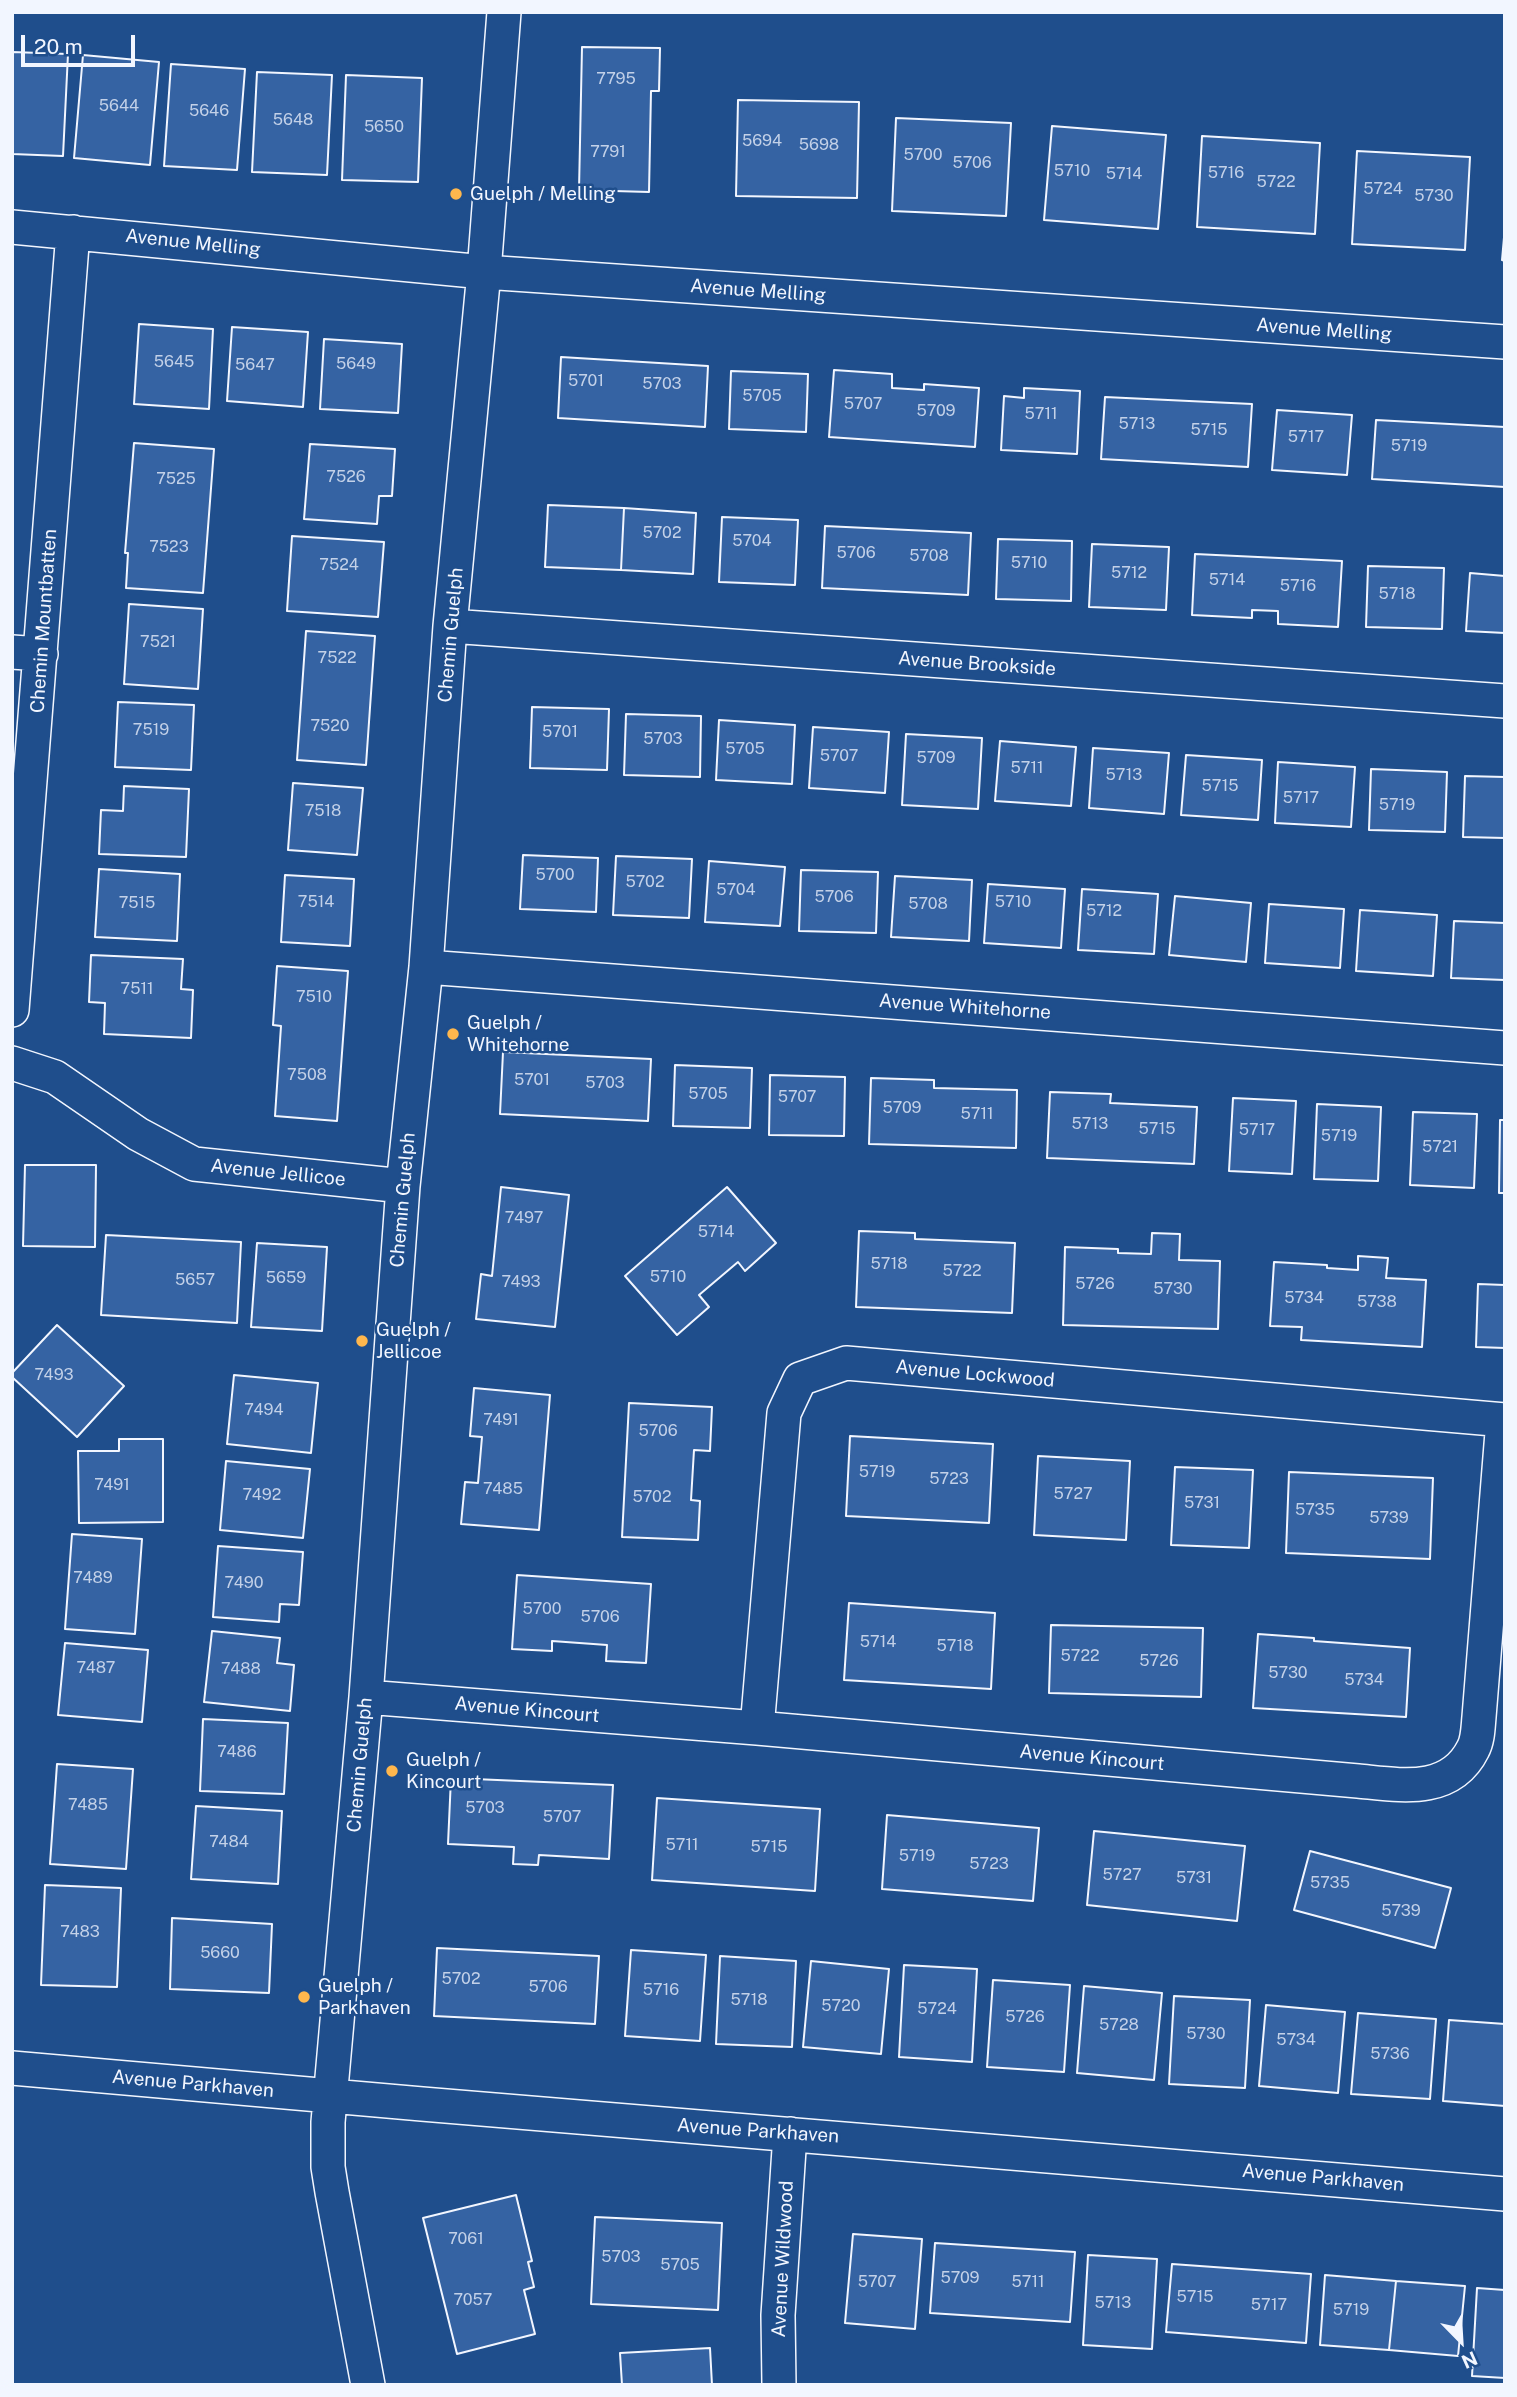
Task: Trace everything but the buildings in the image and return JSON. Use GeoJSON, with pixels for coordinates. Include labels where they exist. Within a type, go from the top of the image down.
{"type":"FeatureCollection","features":[{"type":"Feature","properties":{"kind":"street","name":"Chemin Guelph"},"geometry":{"type":"LineString","coordinates":[[368,2385],[328,2167],[328,2122],[366,1697],[403,1186],[426,967],[450,626],[484,272],[504,12]]}},
{"type":"Feature","properties":{"kind":"street","name":"Avenue Melling"},"geometry":{"type":"LineString","coordinates":[[12,227],[484,272],[1505,342]]}},
{"type":"Feature","properties":{"kind":"street","name":"Chemin Mountbatten"},"geometry":{"type":"LineString","coordinates":[[12,1010],[27,653],[73,232]]}},
{"type":"Feature","properties":{"kind":"street","name":"Avenue Brookside"},"geometry":{"type":"LineString","coordinates":[[450,626],[1505,701]]}},
{"type":"Feature","properties":{"kind":"street","name":"Avenue Whitehorne"},"geometry":{"type":"LineString","coordinates":[[426,967],[1505,1048]]}},
{"type":"Feature","properties":{"kind":"street","name":"Avenue Jellicoe"},"geometry":{"type":"LineString","coordinates":[[12,1063],[55,1077],[138,1134],[194,1164],[403,1186]]}},
{"type":"Feature","properties":{"kind":"street","name":"Avenue Lockwood"},"geometry":{"type":"LineString","coordinates":[[758,1728],[784,1413],[800,1378],[846,1363],[1504,1420]]}},
{"type":"Feature","properties":{"kind":"street","name":"Avenue Kincourt"},"geometry":{"type":"LineString","coordinates":[[366,1697],[758,1728],[1358,1782],[1416,1786],[1441,1781],[1458,1770],[1475,1747],[1504,1420]]}},
{"type":"Feature","properties":{"kind":"street","name":"Avenue Parkhaven"},"geometry":{"type":"LineString","coordinates":[[12,2068],[1505,2193]]}},
{"type":"Feature","properties":{"kind":"street","name":"Avenue Wildwood"},"geometry":{"type":"LineString","coordinates":[[779,2385],[778,2315],[790,2134]]}},
{"type":"Feature","properties":{"kind":"place","name":"Guelph / Melling"},"geometry":{"type":"Point","coordinates":[456,194]}},
{"type":"Feature","properties":{"kind":"place","name":"Guelph / Whitehorne"},"geometry":{"type":"Point","coordinates":[453,1034]}},
{"type":"Feature","properties":{"kind":"place","name":"Guelph / Jellicoe"},"geometry":{"type":"Point","coordinates":[362,1341]}},
{"type":"Feature","properties":{"kind":"place","name":"Guelph / Kincourt"},"geometry":{"type":"Point","coordinates":[392,1771]}},
{"type":"Feature","properties":{"kind":"place","name":"Guelph / Parkhaven"},"geometry":{"type":"Point","coordinates":[304,1997]}}]}
